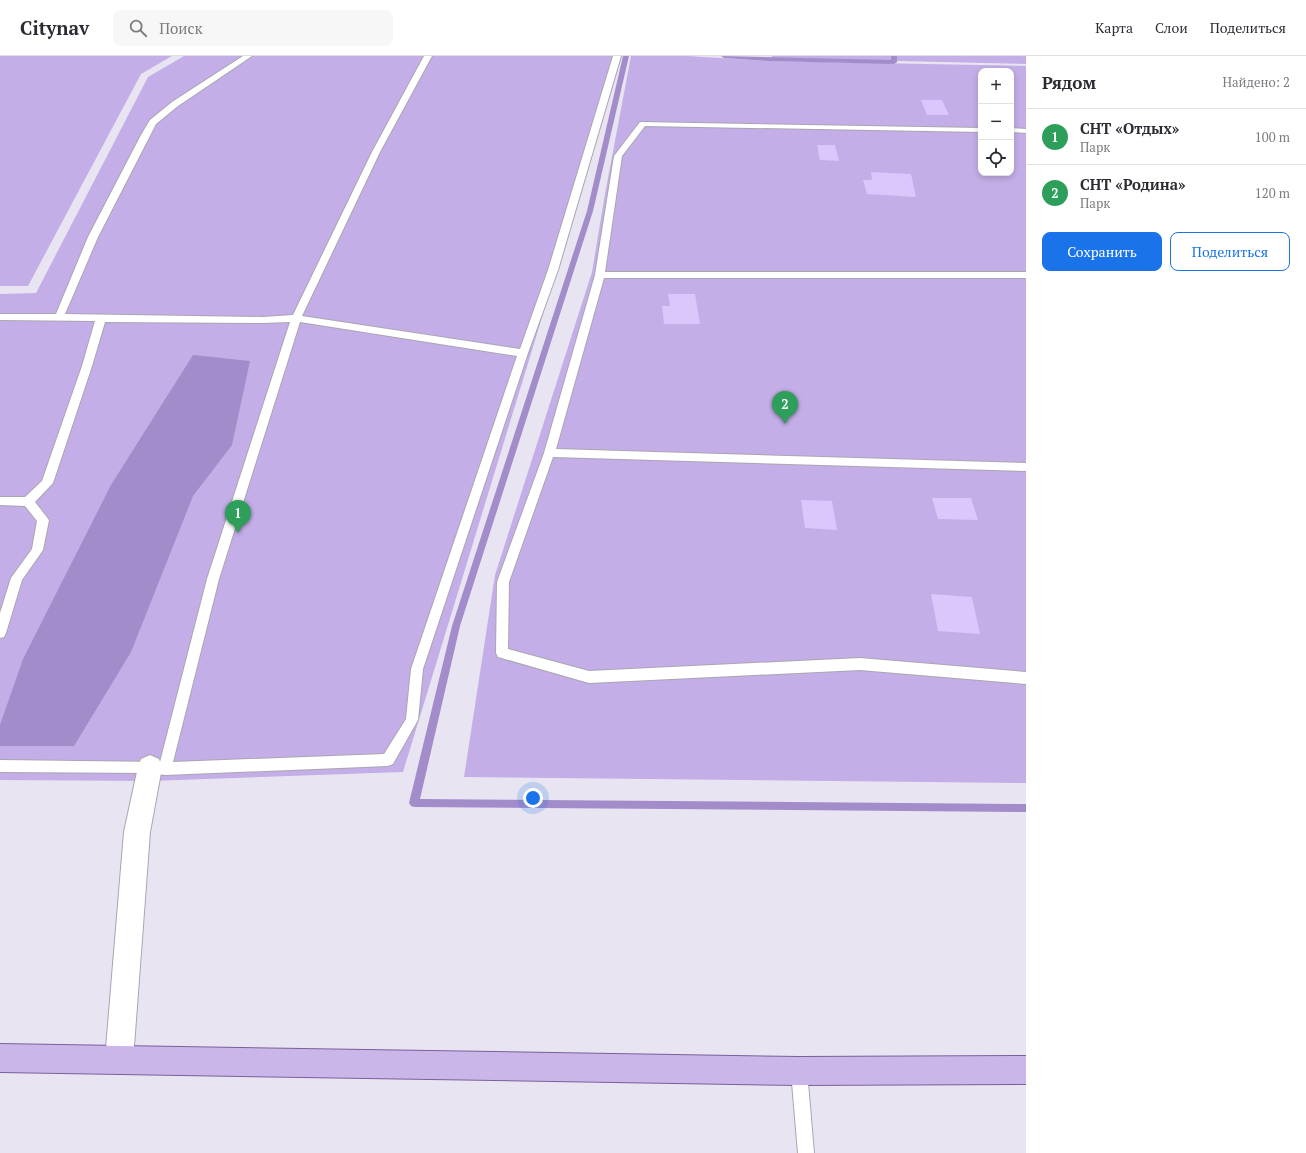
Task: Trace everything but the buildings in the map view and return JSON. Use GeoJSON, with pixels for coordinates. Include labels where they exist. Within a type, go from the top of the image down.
{"type":"FeatureCollection","features":[{"type":"Feature","properties":{"kind":"main road"},"geometry":{"type":"LineString","coordinates":[[0,1058],[799,1070],[1026,1070]]}},
{"type":"Feature","properties":{"kind":"street"},"geometry":{"type":"LineString","coordinates":[[119,1060],[138,832],[158,768]]}},
{"type":"Feature","properties":{"kind":"lane"},"geometry":{"type":"LineString","coordinates":[[59,318],[93,237],[153,122],[175,104],[248,56]]}},
{"type":"Feature","properties":{"kind":"lane"},"geometry":{"type":"LineString","coordinates":[[158,768],[213,579],[296,318],[376,152],[428,56]]}},
{"type":"Feature","properties":{"kind":"lane"},"geometry":{"type":"LineString","coordinates":[[0,766],[158,768],[388,760],[412,720],[417,669],[523,353],[553,270],[617,56]]}},
{"type":"Feature","properties":{"kind":"lane"},"geometry":{"type":"LineString","coordinates":[[978,130],[643,124],[618,156],[600,275],[549,453],[503,582],[502,653],[589,677],[860,664],[1026,678]]}},
{"type":"Feature","properties":{"kind":"lane"},"geometry":{"type":"LineString","coordinates":[[1014,130],[1026,131]]}},
{"type":"Feature","properties":{"kind":"lane"},"geometry":{"type":"LineString","coordinates":[[600,275],[1026,275]]}},
{"type":"Feature","properties":{"kind":"lane"},"geometry":{"type":"LineString","coordinates":[[0,317],[263,320],[296,318],[523,353]]}},
{"type":"Feature","properties":{"kind":"lane"},"geometry":{"type":"LineString","coordinates":[[0,501],[28,502],[47,483],[88,366],[101,318]]}},
{"type":"Feature","properties":{"kind":"lane"},"geometry":{"type":"LineString","coordinates":[[549,453],[1026,467]]}},
{"type":"Feature","properties":{"kind":"lane"},"geometry":{"type":"LineString","coordinates":[[0,633],[17,578],[37,550],[43,520],[28,502]]}},
{"type":"Feature","properties":{"kind":"lane"},"geometry":{"type":"LineString","coordinates":[[799,1070],[806,1153]]}},
{"type":"Feature","properties":{"kind":"shaded area"},"geometry":{"type":"Polygon","coordinates":[[[0,56],[172,56],[141,74],[28,286],[0,286],[0,56]]]}},
{"type":"Feature","properties":{"kind":"shaded area"},"geometry":{"type":"Polygon","coordinates":[[[184,56],[622,56],[403,772],[150,781],[0,780],[0,294],[36,293],[148,77],[184,56]]]}},
{"type":"Feature","properties":{"kind":"shaded area"},"geometry":{"type":"Polygon","coordinates":[[[631,56],[688,56],[770,61],[1026,66],[1026,783],[464,777],[495,575],[592,272],[631,56]]]}},
{"type":"Feature","properties":{"kind":"shaded area"},"geometry":{"type":"Polygon","coordinates":[[[772,56],[1026,56],[1026,64],[771,58],[772,56]]]}},
{"type":"Feature","properties":{"kind":"shaded area"},"geometry":{"type":"Polygon","coordinates":[[[193,355],[250,361],[232,445],[193,496],[131,652],[74,746],[0,746],[0,725],[23,659],[111,485],[193,355]]]}},
{"type":"Feature","properties":{"kind":"waterway"},"geometry":{"type":"LineString","coordinates":[[626,56],[590,211],[456,626],[414,803],[1026,808]]}},
{"type":"Feature","properties":{"kind":"waterway"},"geometry":{"type":"LineString","coordinates":[[724,56],[768,59],[894,62],[894,56]]}},
{"type":"Feature","properties":{"kind":"place","name":"СНТ «Родина»"},"geometry":{"type":"Point","coordinates":[785,424]}},
{"type":"Feature","properties":{"kind":"place","name":"СНТ «Отдых»"},"geometry":{"type":"Point","coordinates":[238,533]}}]}
